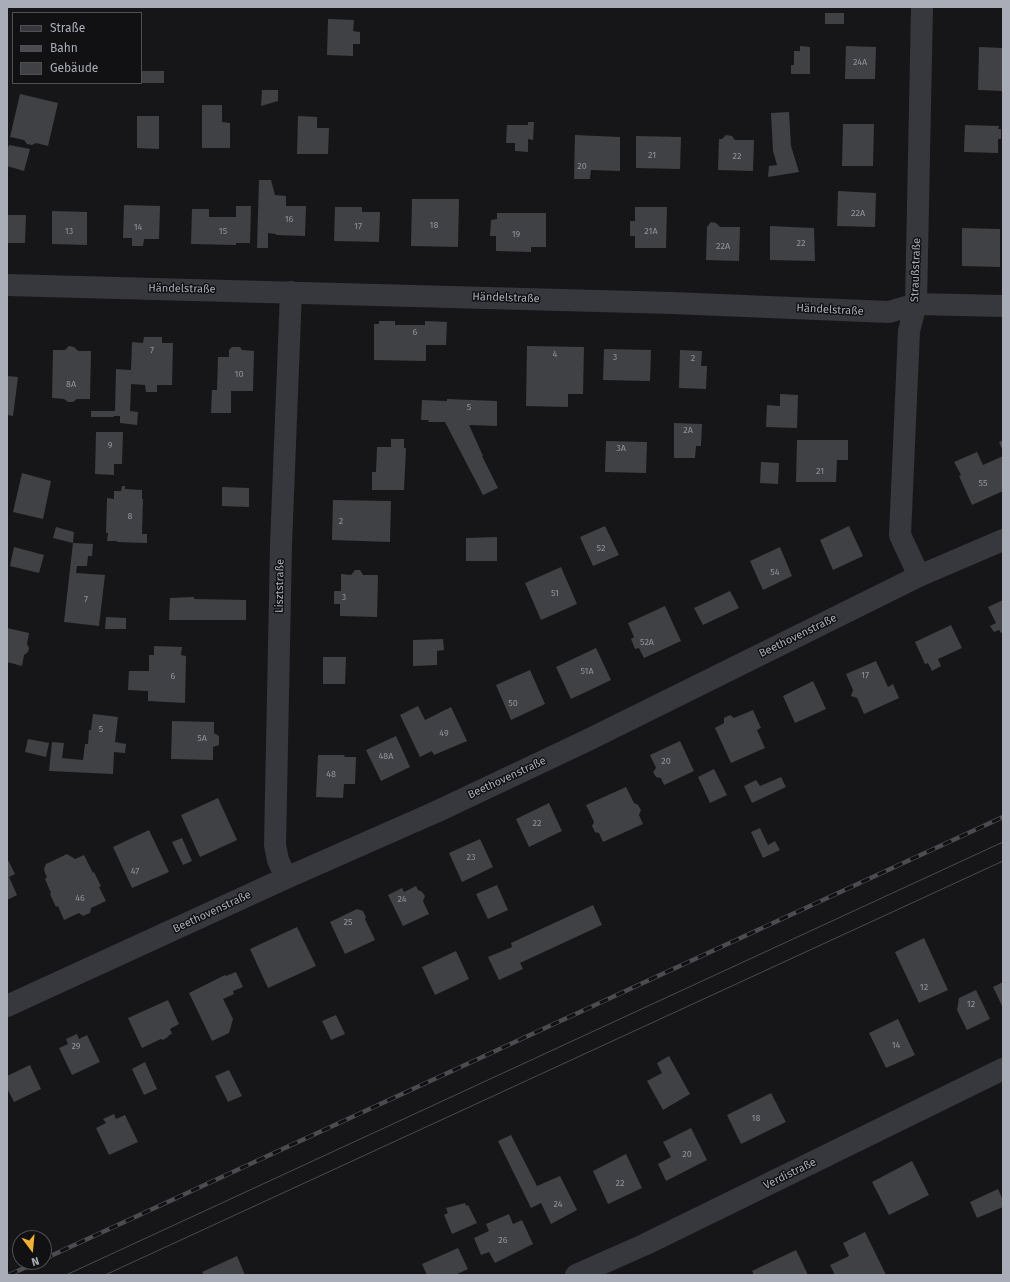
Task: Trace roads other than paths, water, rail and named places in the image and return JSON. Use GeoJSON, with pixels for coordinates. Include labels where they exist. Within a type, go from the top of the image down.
{"type":"FeatureCollection","features":[{"type":"Feature","properties":{"kind":"street","name":"Straußstraße"},"geometry":{"type":"LineString","coordinates":[[919,576],[900,535],[909,331],[916,304],[922,7]]}},
{"type":"Feature","properties":{"kind":"street","name":"Händelstraße"},"geometry":{"type":"LineString","coordinates":[[7,285],[672,302],[889,312],[916,304],[1003,306]]}},
{"type":"Feature","properties":{"kind":"street","name":"Lisztstraße"},"geometry":{"type":"LineString","coordinates":[[286,878],[278,860],[275,845],[281,545],[291,292]]}},
{"type":"Feature","properties":{"kind":"street","name":"Beethovenstraße"},"geometry":{"type":"LineString","coordinates":[[7,1006],[286,878],[421,819],[581,744],[919,576],[1003,540]]}},
{"type":"Feature","properties":{"kind":"street","name":"Verdistraße"},"geometry":{"type":"LineString","coordinates":[[576,1275],[646,1244],[1003,1069]]}},
{"type":"Feature","properties":{"kind":"tram line"},"geometry":{"type":"LineString","coordinates":[[66,1275],[1003,842]]}},
{"type":"Feature","properties":{"kind":"tram line"},"geometry":{"type":"LineString","coordinates":[[105,1275],[1003,861]]}},
{"type":"Feature","properties":{"kind":"railway"},"geometry":{"type":"LineString","coordinates":[[52,1255],[1003,817]]}},
{"type":"Feature","properties":{"kind":"railway"},"geometry":{"type":"LineString","coordinates":[[9,1275],[20,1270]]}}]}
